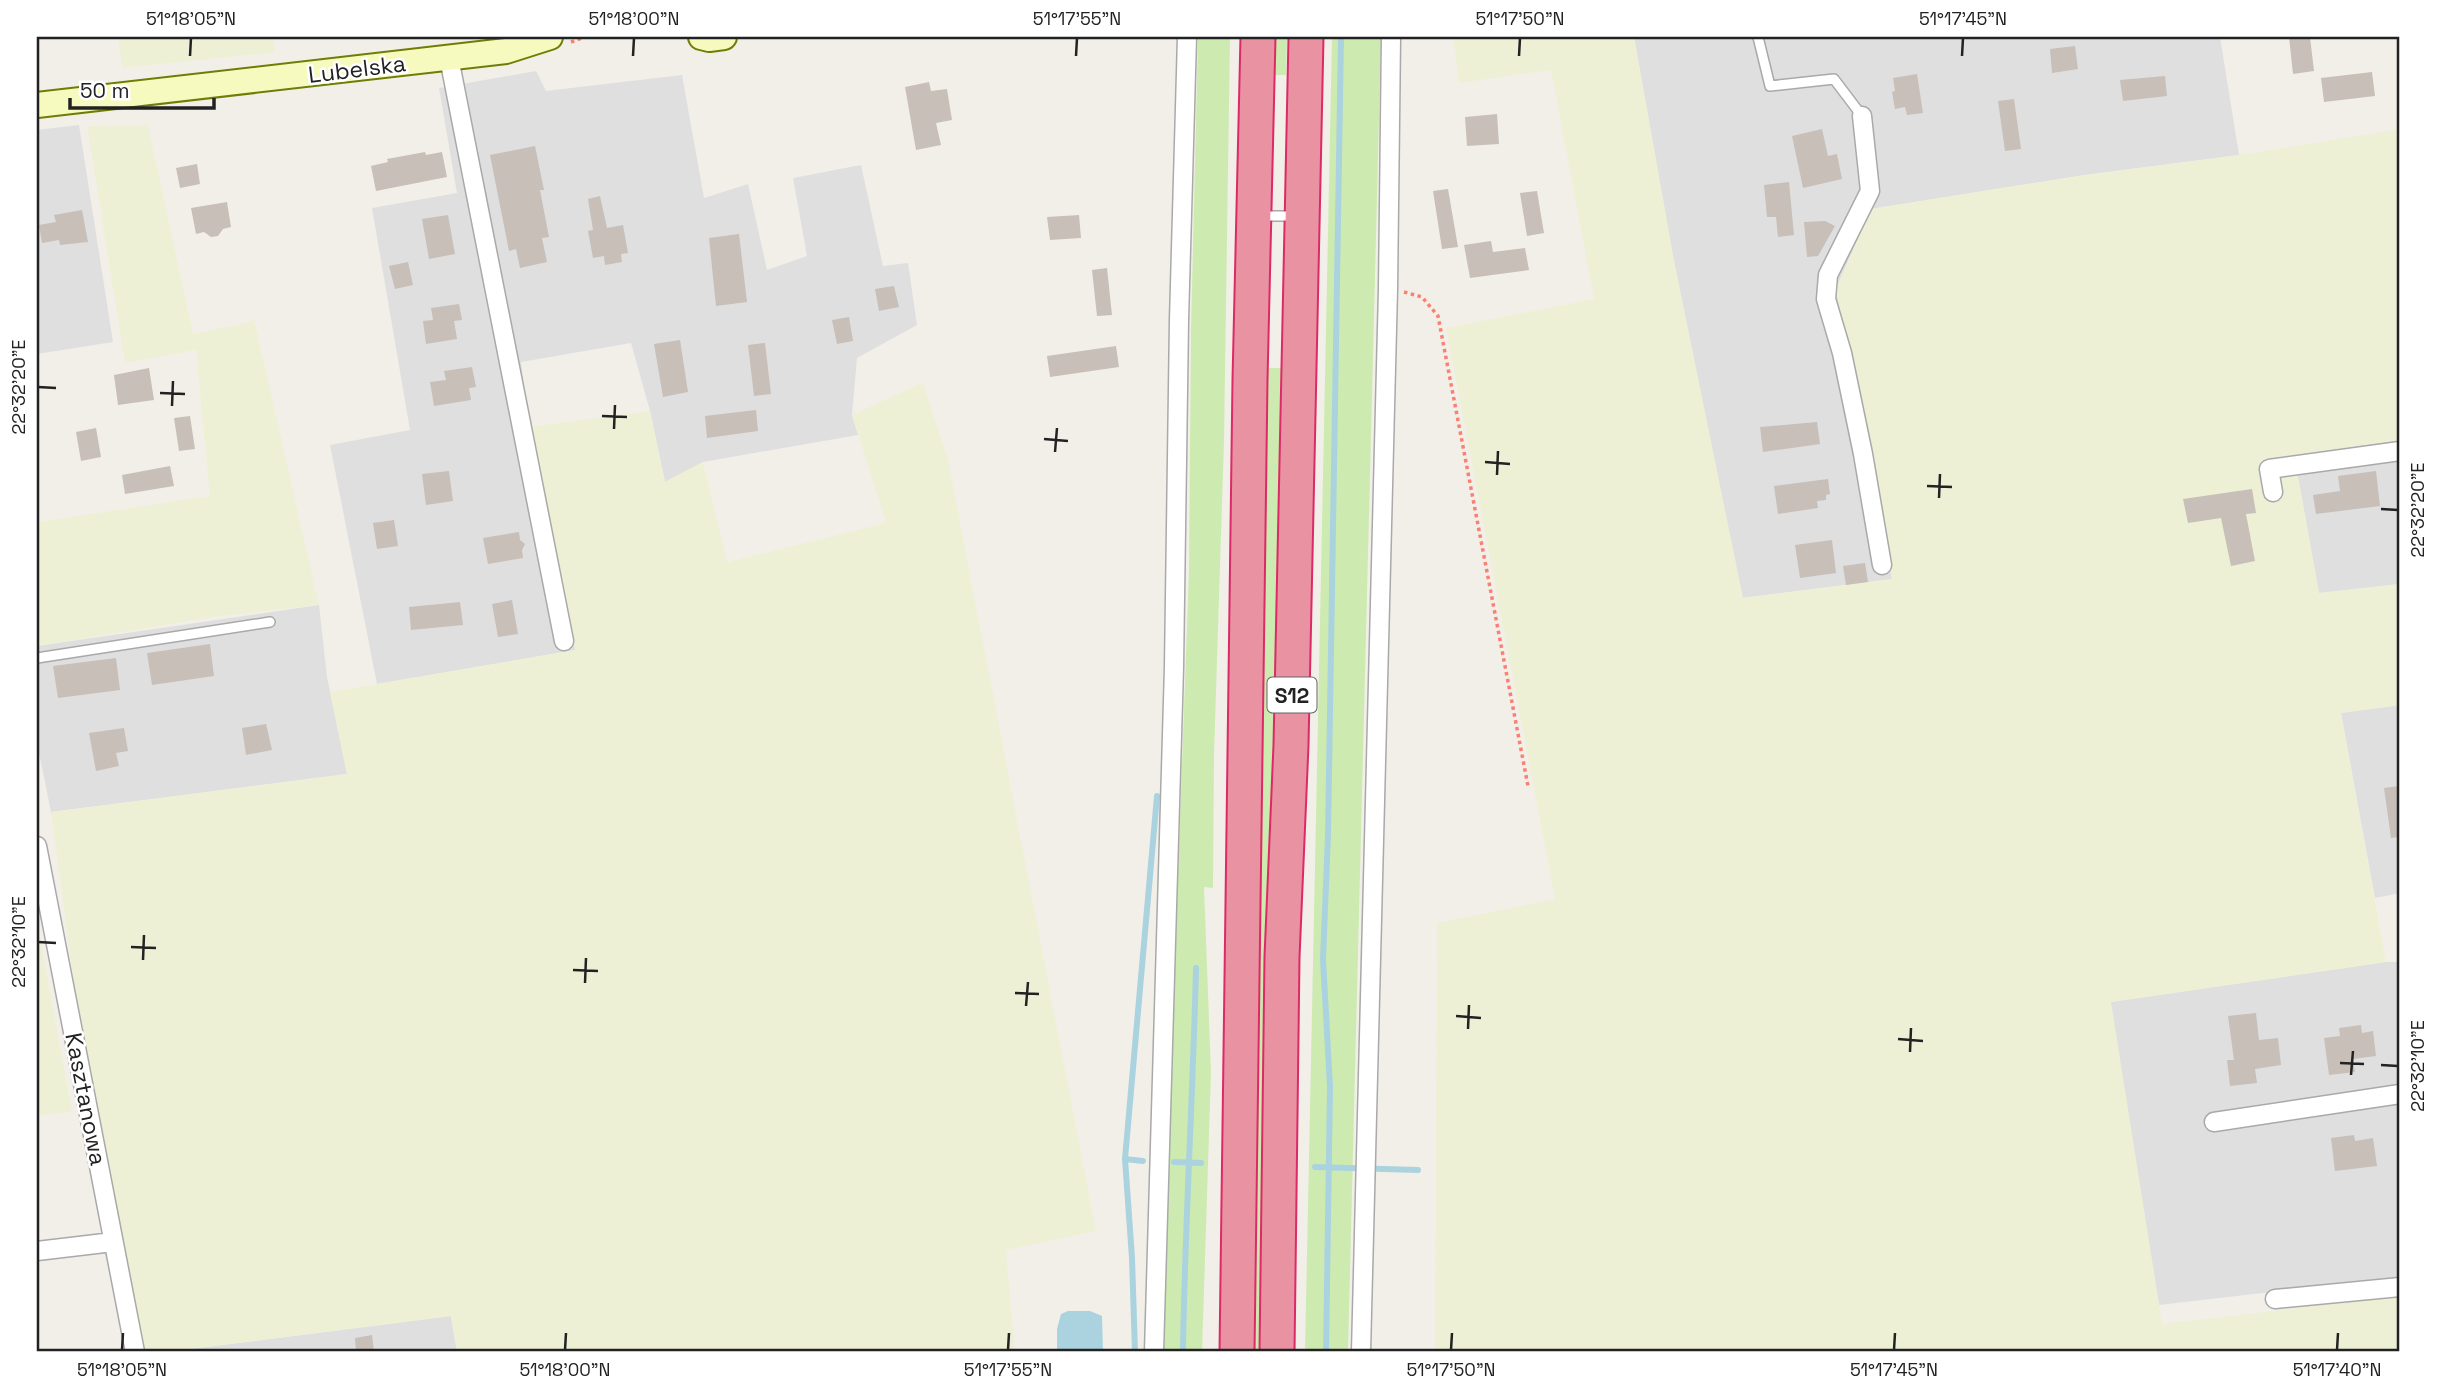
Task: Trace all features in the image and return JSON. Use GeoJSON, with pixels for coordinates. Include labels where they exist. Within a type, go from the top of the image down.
{"type":"FeatureCollection","features":[{"type":"Feature","properties":{"kind":"highway","name":"S12"},"geometry":{"type":"LineString","coordinates":[[1237,1352],[1258,37]]}},
{"type":"Feature","properties":{"kind":"highway","name":"S12"},"geometry":{"type":"LineString","coordinates":[[1277,1352],[1282,957],[1291,745],[1306,37]]}},
{"type":"Feature","properties":{"kind":"street","name":"Lubelska"},"geometry":{"type":"LineString","coordinates":[[37,105],[506,51],[550,37]]}},
{"type":"Feature","properties":{"kind":"street"},"geometry":{"type":"LineString","coordinates":[[701,37],[724,37]]}},
{"type":"Feature","properties":{"kind":"street"},"geometry":{"type":"LineString","coordinates":[[1154,1352],[1174,667],[1179,320],[1187,37]]}},
{"type":"Feature","properties":{"kind":"street"},"geometry":{"type":"LineString","coordinates":[[1361,1352],[1388,289],[1391,37]]}},
{"type":"Feature","properties":{"kind":"street"},"geometry":{"type":"LineString","coordinates":[[449,58],[564,641]]}},
{"type":"Feature","properties":{"kind":"street"},"geometry":{"type":"LineString","coordinates":[[1862,116],[1870,191],[1828,275],[1826,299],[1842,353],[1882,565]]}},
{"type":"Feature","properties":{"kind":"street"},"geometry":{"type":"LineString","coordinates":[[2273,492],[2269,469],[2400,451]]}},
{"type":"Feature","properties":{"kind":"street","name":"Kasztanowa"},"geometry":{"type":"LineString","coordinates":[[37,846],[135,1352]]}},
{"type":"Feature","properties":{"kind":"street"},"geometry":{"type":"LineString","coordinates":[[2214,1122],[2400,1094]]}},
{"type":"Feature","properties":{"kind":"street"},"geometry":{"type":"LineString","coordinates":[[37,1251],[114,1242]]}},
{"type":"Feature","properties":{"kind":"street"},"geometry":{"type":"LineString","coordinates":[[2275,1299],[2400,1287]]}},
{"type":"Feature","properties":{"kind":"lane"},"geometry":{"type":"LineString","coordinates":[[1758,37],[1770,86],[1833,79],[1862,116]]}},
{"type":"Feature","properties":{"kind":"lane"},"geometry":{"type":"LineString","coordinates":[[1254,216],[1301,216]]}},
{"type":"Feature","properties":{"kind":"lane"},"geometry":{"type":"LineString","coordinates":[[37,658],[270,622]]}},
{"type":"Feature","properties":{"kind":"path"},"geometry":{"type":"LineString","coordinates":[[1388,289],[1422,297],[1437,316],[1528,786]]}},
{"type":"Feature","properties":{"kind":"shaded area"},"geometry":{"type":"Polygon","coordinates":[[[1634,37],[2220,37],[2239,155],[2085,175],[1871,209],[1836,289],[1892,579],[1742,598],[1673,256],[1634,37]]]}},
{"type":"Feature","properties":{"kind":"shaded area"},"geometry":{"type":"Polygon","coordinates":[[[536,71],[546,91],[682,75],[704,198],[748,184],[767,270],[807,256],[793,178],[861,165],[883,266],[908,263],[917,325],[857,358],[852,415],[858,435],[703,462],[665,482],[650,411],[631,343],[521,362],[529,427],[576,650],[377,684],[330,445],[410,430],[372,208],[457,193],[439,88],[536,71]]]}},
{"type":"Feature","properties":{"kind":"shaded area"},"geometry":{"type":"Polygon","coordinates":[[[79,125],[113,342],[37,354],[37,130],[79,125]]]}},
{"type":"Feature","properties":{"kind":"shaded area"},"geometry":{"type":"Polygon","coordinates":[[[2400,440],[2400,584],[2319,593],[2294,455],[2400,440]]]}},
{"type":"Feature","properties":{"kind":"shaded area"},"geometry":{"type":"Polygon","coordinates":[[[319,605],[327,677],[347,774],[51,812],[37,743],[37,646],[319,605]]]}},
{"type":"Feature","properties":{"kind":"shaded area"},"geometry":{"type":"Polygon","coordinates":[[[2400,705],[2400,893],[2375,898],[2341,713],[2400,705]]]}},
{"type":"Feature","properties":{"kind":"shaded area"},"geometry":{"type":"Polygon","coordinates":[[[2400,962],[2400,1277],[2159,1305],[2110,1002],[2400,962]]]}},
{"type":"Feature","properties":{"kind":"shaded area"},"geometry":{"type":"Polygon","coordinates":[[[451,1316],[457,1352],[166,1352],[451,1316]]]}},
{"type":"Feature","properties":{"kind":"green space"},"geometry":{"type":"Polygon","coordinates":[[[118,37],[273,37],[275,52],[122,68],[118,37]]]}},
{"type":"Feature","properties":{"kind":"green space"},"geometry":{"type":"Polygon","coordinates":[[[1198,37],[1230,37],[1213,888],[1204,887],[1211,1072],[1202,1352],[1163,1352],[1189,571],[1198,37]]]}},
{"type":"Feature","properties":{"kind":"green space"},"geometry":{"type":"Polygon","coordinates":[[[1272,37],[1287,37],[1286,75],[1271,75],[1272,37]]]}},
{"type":"Feature","properties":{"kind":"green space"},"geometry":{"type":"Polygon","coordinates":[[[1332,37],[1381,37],[1348,1352],[1305,1352],[1332,37]]]}},
{"type":"Feature","properties":{"kind":"green space"},"geometry":{"type":"Polygon","coordinates":[[[1453,37],[1634,37],[1673,256],[1743,598],[1892,579],[1836,289],[1871,209],[2400,129],[2400,440],[2294,455],[2319,593],[2400,584],[2400,705],[2341,713],[2386,962],[2111,1002],[2162,1324],[2400,1296],[2400,1352],[1435,1352],[1437,923],[1555,899],[1446,328],[1594,299],[1551,70],[1459,83],[1453,37]]]}},
{"type":"Feature","properties":{"kind":"green space"},"geometry":{"type":"Polygon","coordinates":[[[148,125],[193,334],[254,319],[319,605],[213,617],[37,646],[37,522],[210,496],[196,350],[125,363],[87,126],[148,125]]]}},
{"type":"Feature","properties":{"kind":"green space"},"geometry":{"type":"Polygon","coordinates":[[[1265,368],[1282,368],[1261,1352],[1245,1352],[1265,368]]]}},
{"type":"Feature","properties":{"kind":"green space"},"geometry":{"type":"Polygon","coordinates":[[[923,382],[948,460],[1096,1231],[1006,1250],[1015,1352],[457,1352],[451,1316],[166,1352],[135,1352],[99,1168],[51,812],[347,774],[330,692],[575,650],[529,427],[650,411],[665,482],[703,462],[727,562],[886,523],[852,415],[923,382]]]}},
{"type":"Feature","properties":{"kind":"green space"},"geometry":{"type":"Polygon","coordinates":[[[37,921],[72,1112],[37,1116],[37,921]]]}},
{"type":"Feature","properties":{"kind":"water"},"geometry":{"type":"Polygon","coordinates":[[[1068,1311],[1090,1311],[1102,1316],[1103,1352],[1057,1352],[1057,1329],[1061,1314],[1068,1311]]]}},
{"type":"Feature","properties":{"kind":"building"},"geometry":{"type":"Polygon","coordinates":[[[2289,37],[2310,37],[2314,71],[2293,74],[2289,37]]]}},
{"type":"Feature","properties":{"kind":"building"},"geometry":{"type":"Polygon","coordinates":[[[2075,46],[2078,69],[2052,73],[2050,49],[2075,46]]]}},
{"type":"Feature","properties":{"kind":"building"},"geometry":{"type":"Polygon","coordinates":[[[2372,72],[2375,96],[2324,102],[2321,78],[2372,72]]]}},
{"type":"Feature","properties":{"kind":"building"},"geometry":{"type":"Polygon","coordinates":[[[1917,74],[1923,113],[1907,115],[1905,107],[1895,109],[1893,78],[1917,74]]]}},
{"type":"Feature","properties":{"kind":"building"},"geometry":{"type":"Polygon","coordinates":[[[2165,76],[2167,96],[2123,101],[2120,80],[2165,76]]]}},
{"type":"Feature","properties":{"kind":"building"},"geometry":{"type":"Polygon","coordinates":[[[929,82],[931,91],[947,89],[952,120],[936,123],[941,145],[916,150],[905,87],[929,82]]]}},
{"type":"Feature","properties":{"kind":"building"},"geometry":{"type":"Polygon","coordinates":[[[2014,99],[2021,149],[2005,151],[1998,101],[2014,99]]]}},
{"type":"Feature","properties":{"kind":"building"},"geometry":{"type":"Polygon","coordinates":[[[1497,114],[1499,144],[1467,146],[1465,117],[1497,114]]]}},
{"type":"Feature","properties":{"kind":"building"},"geometry":{"type":"Polygon","coordinates":[[[1822,129],[1828,156],[1837,154],[1842,179],[1803,188],[1792,136],[1822,129]]]}},
{"type":"Feature","properties":{"kind":"building"},"geometry":{"type":"Polygon","coordinates":[[[535,146],[544,190],[540,190],[549,237],[542,238],[547,262],[520,268],[516,249],[509,251],[490,155],[535,146]]]}},
{"type":"Feature","properties":{"kind":"building"},"geometry":{"type":"Polygon","coordinates":[[[425,152],[426,155],[442,152],[447,177],[376,191],[371,166],[388,162],[387,159],[425,152]]]}},
{"type":"Feature","properties":{"kind":"building"},"geometry":{"type":"Polygon","coordinates":[[[197,164],[200,184],[180,188],[176,168],[197,164]]]}},
{"type":"Feature","properties":{"kind":"building"},"geometry":{"type":"Polygon","coordinates":[[[1789,182],[1794,235],[1778,237],[1776,217],[1767,217],[1764,185],[1789,182]]]}},
{"type":"Feature","properties":{"kind":"building"},"geometry":{"type":"Polygon","coordinates":[[[1448,189],[1458,247],[1442,249],[1433,191],[1448,189]]]}},
{"type":"Feature","properties":{"kind":"building"},"geometry":{"type":"Polygon","coordinates":[[[1537,191],[1544,233],[1527,236],[1520,193],[1537,191]]]}},
{"type":"Feature","properties":{"kind":"building"},"geometry":{"type":"Polygon","coordinates":[[[600,196],[607,228],[623,225],[628,253],[621,254],[622,262],[605,265],[604,256],[593,258],[588,231],[593,230],[588,199],[600,196]]]}},
{"type":"Feature","properties":{"kind":"building"},"geometry":{"type":"Polygon","coordinates":[[[227,202],[231,227],[223,229],[218,236],[211,237],[204,232],[196,234],[191,208],[227,202]]]}},
{"type":"Feature","properties":{"kind":"building"},"geometry":{"type":"Polygon","coordinates":[[[82,210],[88,242],[60,245],[59,240],[42,243],[39,225],[56,222],[54,215],[82,210]]]}},
{"type":"Feature","properties":{"kind":"building"},"geometry":{"type":"Polygon","coordinates":[[[448,215],[455,254],[429,259],[422,219],[448,215]]]}},
{"type":"Feature","properties":{"kind":"building"},"geometry":{"type":"Polygon","coordinates":[[[1079,215],[1081,238],[1050,240],[1047,217],[1079,215]]]}},
{"type":"Feature","properties":{"kind":"building"},"geometry":{"type":"Polygon","coordinates":[[[1825,221],[1835,226],[1818,256],[1807,257],[1804,222],[1825,221]]]}},
{"type":"Feature","properties":{"kind":"building"},"geometry":{"type":"Polygon","coordinates":[[[739,234],[747,302],[716,306],[709,238],[739,234]]]}},
{"type":"Feature","properties":{"kind":"building"},"geometry":{"type":"Polygon","coordinates":[[[1491,241],[1493,252],[1525,248],[1529,270],[1470,278],[1464,245],[1491,241]]]}},
{"type":"Feature","properties":{"kind":"building"},"geometry":{"type":"Polygon","coordinates":[[[408,262],[413,285],[395,289],[389,266],[408,262]]]}},
{"type":"Feature","properties":{"kind":"building"},"geometry":{"type":"Polygon","coordinates":[[[1107,268],[1112,315],[1097,316],[1092,270],[1107,268]]]}},
{"type":"Feature","properties":{"kind":"building"},"geometry":{"type":"Polygon","coordinates":[[[894,286],[899,307],[879,311],[875,289],[894,286]]]}},
{"type":"Feature","properties":{"kind":"building"},"geometry":{"type":"Polygon","coordinates":[[[459,304],[462,320],[454,321],[457,339],[426,344],[423,321],[433,320],[431,308],[459,304]]]}},
{"type":"Feature","properties":{"kind":"building"},"geometry":{"type":"Polygon","coordinates":[[[849,317],[853,341],[837,344],[832,320],[849,317]]]}},
{"type":"Feature","properties":{"kind":"building"},"geometry":{"type":"Polygon","coordinates":[[[680,340],[688,392],[663,397],[654,344],[680,340]]]}},
{"type":"Feature","properties":{"kind":"building"},"geometry":{"type":"Polygon","coordinates":[[[765,343],[771,394],[754,396],[748,345],[765,343]]]}},
{"type":"Feature","properties":{"kind":"building"},"geometry":{"type":"Polygon","coordinates":[[[1116,346],[1119,367],[1050,377],[1047,356],[1116,346]]]}},
{"type":"Feature","properties":{"kind":"building"},"geometry":{"type":"Polygon","coordinates":[[[472,367],[476,387],[469,388],[471,400],[434,406],[430,382],[446,380],[444,371],[472,367]]]}},
{"type":"Feature","properties":{"kind":"building"},"geometry":{"type":"Polygon","coordinates":[[[149,368],[154,400],[118,405],[114,375],[149,368]]]}},
{"type":"Feature","properties":{"kind":"building"},"geometry":{"type":"Polygon","coordinates":[[[756,410],[758,431],[707,438],[705,416],[756,410]]]}},
{"type":"Feature","properties":{"kind":"building"},"geometry":{"type":"Polygon","coordinates":[[[190,416],[195,449],[179,451],[174,418],[190,416]]]}},
{"type":"Feature","properties":{"kind":"building"},"geometry":{"type":"Polygon","coordinates":[[[1817,422],[1820,444],[1763,452],[1760,427],[1817,422]]]}},
{"type":"Feature","properties":{"kind":"building"},"geometry":{"type":"Polygon","coordinates":[[[96,428],[101,457],[81,461],[76,432],[96,428]]]}},
{"type":"Feature","properties":{"kind":"building"},"geometry":{"type":"Polygon","coordinates":[[[170,466],[174,486],[125,494],[122,475],[170,466]]]}},
{"type":"Feature","properties":{"kind":"building"},"geometry":{"type":"Polygon","coordinates":[[[449,471],[453,501],[426,505],[422,474],[449,471]]]}},
{"type":"Feature","properties":{"kind":"building"},"geometry":{"type":"Polygon","coordinates":[[[2376,471],[2380,506],[2316,514],[2313,495],[2340,491],[2338,476],[2376,471]]]}},
{"type":"Feature","properties":{"kind":"building"},"geometry":{"type":"Polygon","coordinates":[[[1828,479],[1830,494],[1826,495],[1826,500],[1817,501],[1818,508],[1778,514],[1774,486],[1828,479]]]}},
{"type":"Feature","properties":{"kind":"building"},"geometry":{"type":"Polygon","coordinates":[[[2252,489],[2256,513],[2246,514],[2255,561],[2231,566],[2221,518],[2188,523],[2183,499],[2252,489]]]}},
{"type":"Feature","properties":{"kind":"building"},"geometry":{"type":"Polygon","coordinates":[[[394,520],[398,546],[377,549],[373,523],[394,520]]]}},
{"type":"Feature","properties":{"kind":"building"},"geometry":{"type":"Polygon","coordinates":[[[519,532],[520,540],[525,544],[522,550],[523,558],[488,564],[483,538],[519,532]]]}},
{"type":"Feature","properties":{"kind":"building"},"geometry":{"type":"Polygon","coordinates":[[[1832,540],[1836,573],[1800,578],[1795,545],[1832,540]]]}},
{"type":"Feature","properties":{"kind":"building"},"geometry":{"type":"Polygon","coordinates":[[[1865,563],[1868,582],[1846,585],[1843,566],[1865,563]]]}},
{"type":"Feature","properties":{"kind":"building"},"geometry":{"type":"Polygon","coordinates":[[[512,600],[518,634],[498,637],[492,604],[512,600]]]}},
{"type":"Feature","properties":{"kind":"building"},"geometry":{"type":"Polygon","coordinates":[[[460,602],[463,625],[411,630],[409,607],[460,602]]]}},
{"type":"Feature","properties":{"kind":"building"},"geometry":{"type":"Polygon","coordinates":[[[210,644],[214,676],[152,685],[147,653],[210,644]]]}},
{"type":"Feature","properties":{"kind":"building"},"geometry":{"type":"Polygon","coordinates":[[[116,658],[120,690],[58,698],[53,666],[116,658]]]}},
{"type":"Feature","properties":{"kind":"building"},"geometry":{"type":"Polygon","coordinates":[[[266,724],[272,750],[246,755],[242,728],[266,724]]]}},
{"type":"Feature","properties":{"kind":"building"},"geometry":{"type":"Polygon","coordinates":[[[124,728],[128,751],[116,753],[119,766],[96,771],[89,733],[124,728]]]}},
{"type":"Feature","properties":{"kind":"building"},"geometry":{"type":"Polygon","coordinates":[[[2399,786],[2400,837],[2391,838],[2384,788],[2399,786]]]}},
{"type":"Feature","properties":{"kind":"building"},"geometry":{"type":"Polygon","coordinates":[[[2256,1013],[2259,1040],[2278,1038],[2281,1065],[2255,1069],[2257,1083],[2230,1086],[2227,1060],[2234,1060],[2228,1016],[2256,1013]]]}},
{"type":"Feature","properties":{"kind":"building"},"geometry":{"type":"Polygon","coordinates":[[[2361,1025],[2362,1033],[2373,1031],[2376,1056],[2353,1059],[2355,1072],[2329,1075],[2324,1038],[2340,1036],[2339,1028],[2361,1025]]]}},
{"type":"Feature","properties":{"kind":"building"},"geometry":{"type":"Polygon","coordinates":[[[2354,1135],[2355,1141],[2373,1138],[2377,1166],[2335,1171],[2331,1138],[2354,1135]]]}},
{"type":"Feature","properties":{"kind":"building"},"geometry":{"type":"Polygon","coordinates":[[[372,1335],[374,1352],[356,1352],[355,1338],[372,1335]]]}},
{"type":"Feature","properties":{"kind":"waterway"},"geometry":{"type":"LineString","coordinates":[[1326,1352],[1330,1087],[1323,959],[1328,835],[1341,37]]}},
{"type":"Feature","properties":{"kind":"waterway"},"geometry":{"type":"LineString","coordinates":[[1135,1352],[1125,1159],[1157,796]]}},
{"type":"Feature","properties":{"kind":"waterway"},"geometry":{"type":"LineString","coordinates":[[1183,1349],[1196,968]]}},
{"type":"Feature","properties":{"kind":"waterway"},"geometry":{"type":"LineString","coordinates":[[1125,1159],[1143,1161]]}},
{"type":"Feature","properties":{"kind":"waterway"},"geometry":{"type":"LineString","coordinates":[[1174,1162],[1201,1163]]}},
{"type":"Feature","properties":{"kind":"waterway"},"geometry":{"type":"LineString","coordinates":[[1315,1167],[1418,1170]]}}]}
